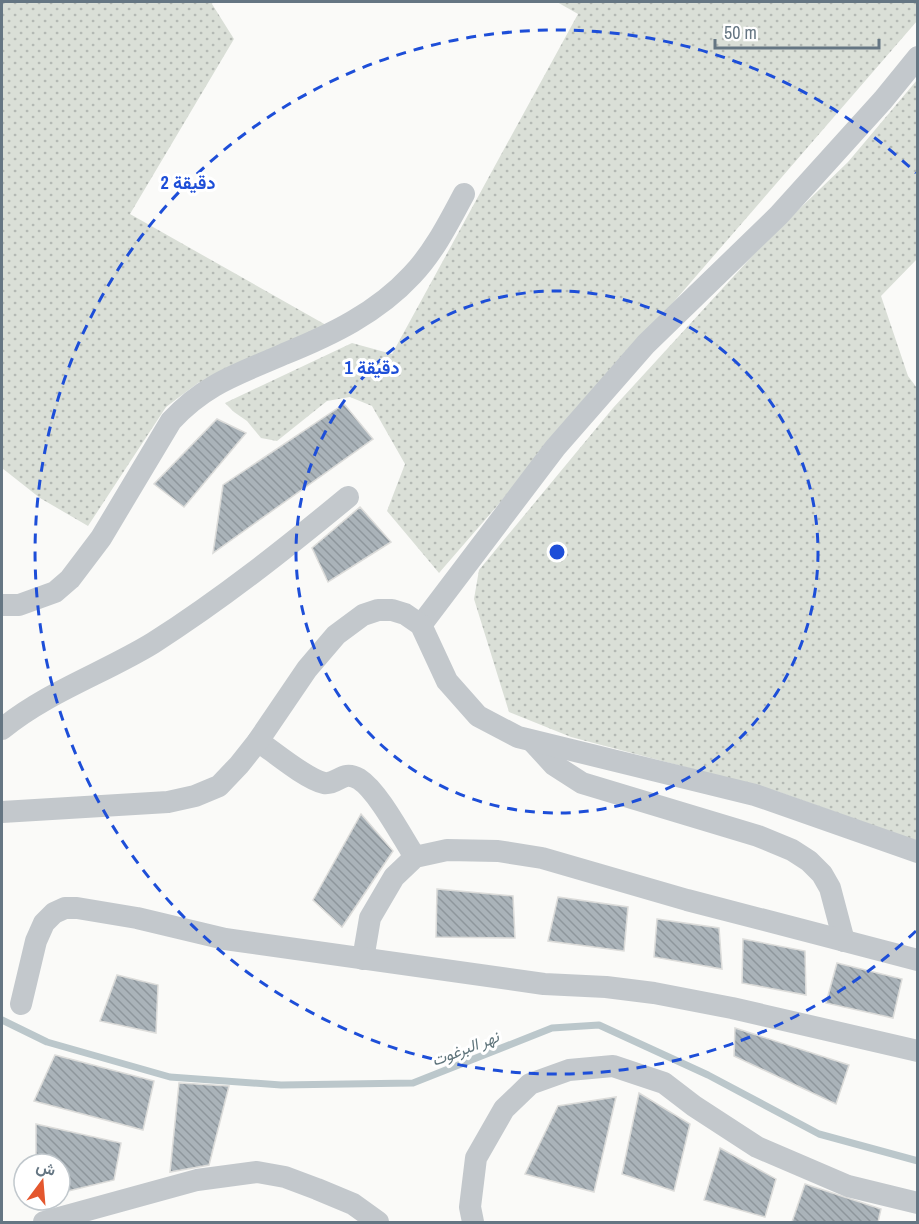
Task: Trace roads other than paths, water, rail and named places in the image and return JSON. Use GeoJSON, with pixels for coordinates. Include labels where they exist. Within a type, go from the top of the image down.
{"type":"FeatureCollection","features":[{"type":"Feature","properties":{"kind":"street"},"geometry":{"type":"LineString","coordinates":[[421,625],[555,448],[646,344],[779,215],[884,100],[918,57]]}},
{"type":"Feature","properties":{"kind":"street"},"geometry":{"type":"LineString","coordinates":[[2,605],[19,605],[55,592],[70,579],[101,537],[171,421],[184,407],[207,390],[237,373],[316,341],[381,305],[413,274],[442,234],[464,194]]}},
{"type":"Feature","properties":{"kind":"street"},"geometry":{"type":"LineString","coordinates":[[2,729],[62,689],[151,644],[282,552],[348,497]]}},
{"type":"Feature","properties":{"kind":"street"},"geometry":{"type":"LineString","coordinates":[[2,812],[168,802],[195,796],[219,786],[258,741],[308,669],[336,634],[363,615],[378,610],[392,610],[405,614],[421,625],[447,681],[478,716],[518,737],[755,795],[918,852]]}},
{"type":"Feature","properties":{"kind":"street"},"geometry":{"type":"LineString","coordinates":[[258,741],[308,776],[325,783],[350,775],[359,780],[373,794],[416,857]]}},
{"type":"Feature","properties":{"kind":"street"},"geometry":{"type":"LineString","coordinates":[[532,741],[554,765],[582,783],[758,836],[792,850],[809,861],[822,874],[830,888],[844,941]]}},
{"type":"Feature","properties":{"kind":"street"},"geometry":{"type":"LineString","coordinates":[[363,959],[370,918],[394,877],[416,857],[447,849],[498,851],[542,858],[687,900],[918,960]]}},
{"type":"Feature","properties":{"kind":"street"},"geometry":{"type":"LineString","coordinates":[[21,1004],[29,966],[44,923],[54,913],[64,908],[87,909],[137,918],[225,939],[544,984],[606,987],[654,993],[732,1008],[918,1051]]}},
{"type":"Feature","properties":{"kind":"street"},"geometry":{"type":"LineString","coordinates":[[473,1222],[470,1207],[477,1158],[504,1109],[530,1084],[569,1070],[613,1066],[664,1083],[694,1106],[757,1147],[848,1186],[918,1203]]}},
{"type":"Feature","properties":{"kind":"street"},"geometry":{"type":"LineString","coordinates":[[44,1222],[197,1180],[257,1172],[285,1176],[317,1189],[353,1204],[378,1222]]}},
{"type":"Feature","properties":{"kind":"waterway","name":"نهر البرغوت"},"geometry":{"type":"LineString","coordinates":[[2,1020],[47,1042],[170,1077],[281,1085],[413,1083],[552,1028],[599,1025],[708,1075],[819,1134],[918,1161]]}}]}
